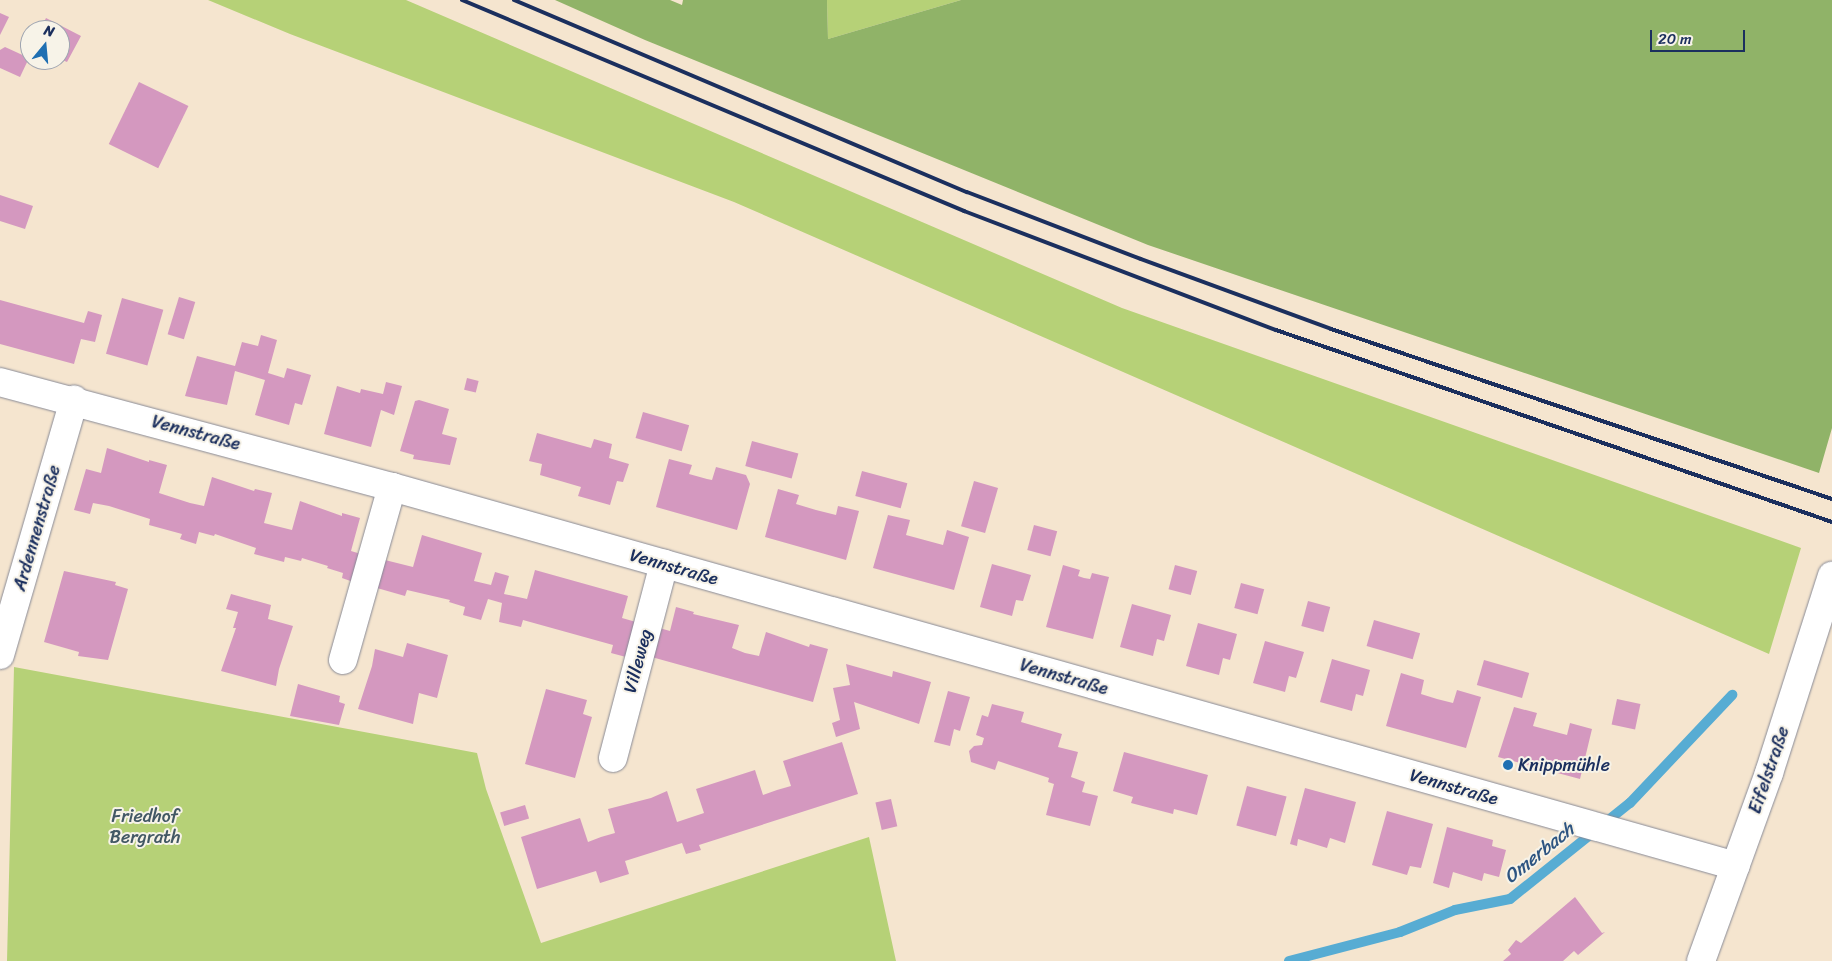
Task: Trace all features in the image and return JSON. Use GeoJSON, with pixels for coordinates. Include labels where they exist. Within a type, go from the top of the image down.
{"type":"FeatureCollection","features":[{"type":"Feature","properties":{"kind":"street","name":"Vennstraße"},"geometry":{"type":"LineString","coordinates":[[0,382],[74,400],[392,488],[1736,866]]}},
{"type":"Feature","properties":{"kind":"street","name":"Ardennenstraße"},"geometry":{"type":"LineString","coordinates":[[0,655],[74,400]]}},
{"type":"Feature","properties":{"kind":"street"},"geometry":{"type":"LineString","coordinates":[[343,660],[392,488]]}},
{"type":"Feature","properties":{"kind":"street","name":"Villeweg"},"geometry":{"type":"LineString","coordinates":[[612,758],[664,564]]}},
{"type":"Feature","properties":{"kind":"street","name":"Eifelstraße"},"geometry":{"type":"LineString","coordinates":[[1701,961],[1736,866],[1832,576]]}},
{"type":"Feature","properties":{"kind":"green space"},"geometry":{"type":"Polygon","coordinates":[[[208,0],[406,0],[1122,308],[1801,548],[1769,654],[734,202],[290,34],[208,0]]]}},
{"type":"Feature","properties":{"kind":"green space"},"geometry":{"type":"Polygon","coordinates":[[[555,0],[670,0],[682,5],[683,0],[827,0],[828,39],[961,0],[1832,0],[1832,428],[1819,473],[1148,245],[645,40],[555,0]]]}},
{"type":"Feature","properties":{"kind":"green space"},"geometry":{"type":"Polygon","coordinates":[[[827,0],[961,0],[828,39],[827,0]]]}},
{"type":"Feature","properties":{"kind":"green space","name":"Friedhof Bergrath"},"geometry":{"type":"Polygon","coordinates":[[[14,667],[477,753],[486,789],[541,943],[869,837],[896,961],[7,961],[14,667]]]}},
{"type":"Feature","properties":{"kind":"building"},"geometry":{"type":"Polygon","coordinates":[[[0,13],[9,17],[0,35],[0,13]]]}},
{"type":"Feature","properties":{"kind":"building"},"geometry":{"type":"Polygon","coordinates":[[[70,30],[81,36],[70,56],[70,30]]]}},
{"type":"Feature","properties":{"kind":"building"},"geometry":{"type":"Polygon","coordinates":[[[5,47],[20,54],[20,70],[23,70],[20,77],[0,68],[0,50],[5,47]]]}},
{"type":"Feature","properties":{"kind":"building"},"geometry":{"type":"Polygon","coordinates":[[[139,82],[188,106],[158,168],[109,144],[139,82]]]}},
{"type":"Feature","properties":{"kind":"building"},"geometry":{"type":"Polygon","coordinates":[[[0,195],[33,206],[25,229],[0,221],[0,195]]]}},
{"type":"Feature","properties":{"kind":"building"},"geometry":{"type":"Polygon","coordinates":[[[179,297],[195,302],[184,339],[168,334],[179,297]]]}},
{"type":"Feature","properties":{"kind":"building"},"geometry":{"type":"Polygon","coordinates":[[[122,298],[163,310],[147,366],[106,354],[122,298]]]}},
{"type":"Feature","properties":{"kind":"building"},"geometry":{"type":"Polygon","coordinates":[[[0,300],[84,323],[88,311],[102,315],[95,342],[81,339],[74,364],[0,344],[0,300]]]}},
{"type":"Feature","properties":{"kind":"building"},"geometry":{"type":"Polygon","coordinates":[[[261,335],[277,340],[268,373],[284,378],[287,368],[311,375],[302,405],[295,403],[289,425],[255,415],[265,380],[235,371],[227,405],[185,396],[197,356],[235,366],[242,342],[258,346],[261,335]]]}},
{"type":"Feature","properties":{"kind":"building"},"geometry":{"type":"Polygon","coordinates":[[[467,378],[479,381],[476,393],[464,390],[467,378]]]}},
{"type":"Feature","properties":{"kind":"building"},"geometry":{"type":"Polygon","coordinates":[[[386,382],[402,386],[394,415],[381,410],[371,447],[324,434],[337,386],[360,393],[361,389],[383,394],[386,382]]]}},
{"type":"Feature","properties":{"kind":"building"},"geometry":{"type":"Polygon","coordinates":[[[419,400],[449,409],[442,434],[457,438],[450,465],[413,459],[414,455],[400,451],[415,401],[419,400]]]}},
{"type":"Feature","properties":{"kind":"building"},"geometry":{"type":"Polygon","coordinates":[[[643,412],[689,425],[682,451],[636,438],[643,412]]]}},
{"type":"Feature","properties":{"kind":"building"},"geometry":{"type":"Polygon","coordinates":[[[537,433],[591,448],[594,439],[612,444],[609,458],[629,464],[623,482],[617,481],[610,505],[578,496],[581,487],[540,475],[542,464],[529,461],[537,433]]]}},
{"type":"Feature","properties":{"kind":"building"},"geometry":{"type":"Polygon","coordinates":[[[752,441],[798,453],[792,479],[745,466],[752,441]]]}},
{"type":"Feature","properties":{"kind":"building"},"geometry":{"type":"Polygon","coordinates":[[[107,448],[149,462],[149,460],[167,465],[159,493],[190,503],[204,506],[212,477],[254,491],[255,489],[272,493],[264,523],[292,530],[300,501],[342,516],[342,513],[360,518],[351,551],[364,555],[356,583],[342,578],[343,573],[327,568],[328,566],[302,558],[301,561],[285,557],[284,562],[254,554],[256,548],[215,534],[214,536],[199,532],[196,544],[180,539],[182,534],[149,525],[150,519],[109,506],[93,503],[90,514],[74,510],[86,469],[101,473],[107,448]]]}},
{"type":"Feature","properties":{"kind":"building"},"geometry":{"type":"Polygon","coordinates":[[[669,459],[692,465],[689,474],[707,479],[712,480],[716,467],[746,475],[750,484],[737,530],[656,507],[669,459]]]}},
{"type":"Feature","properties":{"kind":"building"},"geometry":{"type":"Polygon","coordinates":[[[862,471],[907,483],[901,508],[855,496],[862,471]]]}},
{"type":"Feature","properties":{"kind":"building"},"geometry":{"type":"Polygon","coordinates":[[[974,481],[998,488],[985,533],[961,526],[974,481]]]}},
{"type":"Feature","properties":{"kind":"building"},"geometry":{"type":"Polygon","coordinates":[[[778,489],[799,495],[796,504],[816,510],[836,515],[838,506],[859,511],[846,560],[765,537],[778,489]]]}},
{"type":"Feature","properties":{"kind":"building"},"geometry":{"type":"Polygon","coordinates":[[[888,515],[910,520],[906,535],[943,545],[947,530],[969,537],[954,590],[873,568],[888,515]]]}},
{"type":"Feature","properties":{"kind":"building"},"geometry":{"type":"Polygon","coordinates":[[[1034,525],[1057,531],[1050,556],[1027,550],[1034,525]]]}},
{"type":"Feature","properties":{"kind":"building"},"geometry":{"type":"Polygon","coordinates":[[[422,535],[482,553],[474,581],[491,585],[495,572],[509,576],[504,594],[527,599],[535,570],[628,596],[622,618],[636,622],[626,657],[611,653],[613,645],[523,620],[521,627],[499,622],[502,603],[488,599],[481,620],[463,615],[465,607],[449,602],[450,600],[407,590],[405,596],[377,588],[385,560],[413,567],[422,535]]]}},
{"type":"Feature","properties":{"kind":"building"},"geometry":{"type":"Polygon","coordinates":[[[992,564],[1031,575],[1023,601],[1016,600],[1012,616],[980,607],[992,564]]]}},
{"type":"Feature","properties":{"kind":"building"},"geometry":{"type":"Polygon","coordinates":[[[1063,565],[1080,570],[1078,576],[1084,578],[1090,579],[1092,573],[1109,577],[1093,639],[1046,627],[1063,565]]]}},
{"type":"Feature","properties":{"kind":"building"},"geometry":{"type":"Polygon","coordinates":[[[1175,565],[1197,571],[1191,595],[1169,589],[1175,565]]]}},
{"type":"Feature","properties":{"kind":"building"},"geometry":{"type":"Polygon","coordinates":[[[64,571],[116,582],[115,585],[128,589],[108,660],[78,656],[79,652],[44,642],[64,571]]]}},
{"type":"Feature","properties":{"kind":"building"},"geometry":{"type":"Polygon","coordinates":[[[1241,583],[1264,589],[1257,614],[1234,608],[1241,583]]]}},
{"type":"Feature","properties":{"kind":"building"},"geometry":{"type":"Polygon","coordinates":[[[231,594],[271,605],[268,619],[293,626],[279,669],[276,686],[221,671],[236,628],[233,628],[238,612],[226,609],[231,594]]]}},
{"type":"Feature","properties":{"kind":"building"},"geometry":{"type":"Polygon","coordinates":[[[1308,601],[1330,607],[1323,632],[1301,626],[1308,601]]]}},
{"type":"Feature","properties":{"kind":"building"},"geometry":{"type":"Polygon","coordinates":[[[1132,604],[1171,615],[1164,641],[1157,639],[1153,656],[1120,647],[1132,604]]]}},
{"type":"Feature","properties":{"kind":"building"},"geometry":{"type":"Polygon","coordinates":[[[676,607],[694,612],[693,614],[739,625],[732,648],[745,653],[759,656],[766,632],[809,647],[810,644],[828,649],[813,702],[648,656],[656,627],[670,631],[676,607]]]}},
{"type":"Feature","properties":{"kind":"building"},"geometry":{"type":"Polygon","coordinates":[[[1374,620],[1420,633],[1413,659],[1367,646],[1374,620]]]}},
{"type":"Feature","properties":{"kind":"building"},"geometry":{"type":"Polygon","coordinates":[[[1198,623],[1237,634],[1230,660],[1223,658],[1219,675],[1186,666],[1198,623]]]}},
{"type":"Feature","properties":{"kind":"building"},"geometry":{"type":"Polygon","coordinates":[[[1265,641],[1304,652],[1296,678],[1289,676],[1285,692],[1253,683],[1265,641]]]}},
{"type":"Feature","properties":{"kind":"building"},"geometry":{"type":"Polygon","coordinates":[[[407,643],[448,655],[437,698],[419,693],[413,724],[358,709],[372,666],[375,649],[403,657],[407,643]]]}},
{"type":"Feature","properties":{"kind":"building"},"geometry":{"type":"Polygon","coordinates":[[[1332,659],[1370,670],[1363,696],[1356,694],[1352,711],[1320,702],[1332,659]]]}},
{"type":"Feature","properties":{"kind":"building"},"geometry":{"type":"Polygon","coordinates":[[[1484,660],[1529,673],[1522,698],[1477,685],[1484,660]]]}},
{"type":"Feature","properties":{"kind":"building"},"geometry":{"type":"Polygon","coordinates":[[[846,664],[892,677],[893,671],[931,682],[919,724],[854,702],[860,729],[836,737],[832,723],[840,720],[833,688],[850,685],[846,664]]]}},
{"type":"Feature","properties":{"kind":"building"},"geometry":{"type":"Polygon","coordinates":[[[1401,673],[1424,680],[1421,694],[1437,699],[1453,703],[1457,690],[1481,697],[1466,748],[1386,726],[1401,673]]]}},
{"type":"Feature","properties":{"kind":"building"},"geometry":{"type":"Polygon","coordinates":[[[298,684],[340,696],[339,702],[345,704],[339,725],[290,716],[298,684]]]}},
{"type":"Feature","properties":{"kind":"building"},"geometry":{"type":"Polygon","coordinates":[[[546,689],[587,700],[583,714],[592,717],[575,778],[525,764],[546,689]]]}},
{"type":"Feature","properties":{"kind":"building"},"geometry":{"type":"Polygon","coordinates":[[[948,691],[970,697],[960,731],[954,729],[950,746],[934,742],[948,691]]]}},
{"type":"Feature","properties":{"kind":"building"},"geometry":{"type":"Polygon","coordinates":[[[1617,699],[1640,704],[1635,729],[1612,724],[1617,699]]]}},
{"type":"Feature","properties":{"kind":"building"},"geometry":{"type":"Polygon","coordinates":[[[992,704],[1024,712],[1021,722],[1062,734],[1058,747],[1078,752],[1071,777],[1085,782],[1082,792],[1098,796],[1090,826],[1046,815],[1054,784],[1048,782],[1049,778],[998,761],[995,770],[971,762],[969,751],[974,746],[982,745],[984,738],[976,735],[982,715],[988,717],[992,704]]]}},
{"type":"Feature","properties":{"kind":"building"},"geometry":{"type":"Polygon","coordinates":[[[1514,707],[1537,713],[1533,726],[1567,735],[1570,723],[1592,729],[1580,779],[1498,757],[1514,707]]]}},
{"type":"Feature","properties":{"kind":"building"},"geometry":{"type":"Polygon","coordinates":[[[842,742],[858,794],[699,845],[701,850],[686,854],[682,843],[625,861],[629,874],[600,883],[596,871],[537,889],[521,837],[580,818],[588,842],[615,833],[608,809],[651,798],[667,791],[677,822],[704,813],[696,789],[755,770],[763,795],[791,786],[783,761],[842,742]]]}},
{"type":"Feature","properties":{"kind":"building"},"geometry":{"type":"Polygon","coordinates":[[[1124,752],[1208,775],[1197,815],[1174,809],[1173,814],[1131,803],[1133,797],[1113,791],[1124,752]]]}},
{"type":"Feature","properties":{"kind":"building"},"geometry":{"type":"Polygon","coordinates":[[[1247,786],[1287,797],[1276,836],[1236,826],[1247,786]]]}},
{"type":"Feature","properties":{"kind":"building"},"geometry":{"type":"Polygon","coordinates":[[[1305,788],[1356,802],[1345,843],[1330,838],[1327,848],[1298,839],[1297,846],[1290,844],[1305,788]]]}},
{"type":"Feature","properties":{"kind":"building"},"geometry":{"type":"Polygon","coordinates":[[[891,799],[897,826],[882,830],[875,803],[891,799]]]}},
{"type":"Feature","properties":{"kind":"building"},"geometry":{"type":"Polygon","coordinates":[[[525,805],[529,818],[504,826],[500,813],[525,805]]]}},
{"type":"Feature","properties":{"kind":"building"},"geometry":{"type":"Polygon","coordinates":[[[1387,811],[1433,824],[1421,868],[1410,866],[1407,875],[1372,865],[1387,811]]]}},
{"type":"Feature","properties":{"kind":"building"},"geometry":{"type":"Polygon","coordinates":[[[1447,827],[1493,840],[1492,846],[1506,850],[1499,877],[1484,873],[1482,881],[1453,872],[1449,888],[1433,883],[1447,827]]]}},
{"type":"Feature","properties":{"kind":"building"},"geometry":{"type":"Polygon","coordinates":[[[1575,897],[1602,933],[1605,932],[1578,955],[1574,951],[1563,961],[1503,961],[1511,954],[1508,950],[1516,940],[1521,943],[1575,897]]]}},
{"type":"Feature","properties":{"kind":"waterway","name":"Omerbach"},"geometry":{"type":"LineString","coordinates":[[1289,961],[1400,932],[1455,910],[1510,899],[1630,803],[1732,695]]}},
{"type":"Feature","properties":{"kind":"railway"},"geometry":{"type":"LineString","coordinates":[[462,0],[964,211],[1276,330],[1832,522]]}},
{"type":"Feature","properties":{"kind":"railway"},"geometry":{"type":"LineString","coordinates":[[514,0],[967,192],[1141,259],[1331,329],[1832,499]]}},
{"type":"Feature","properties":{"kind":"place","name":"Knippmühle"},"geometry":{"type":"Point","coordinates":[1508,765]}}]}
